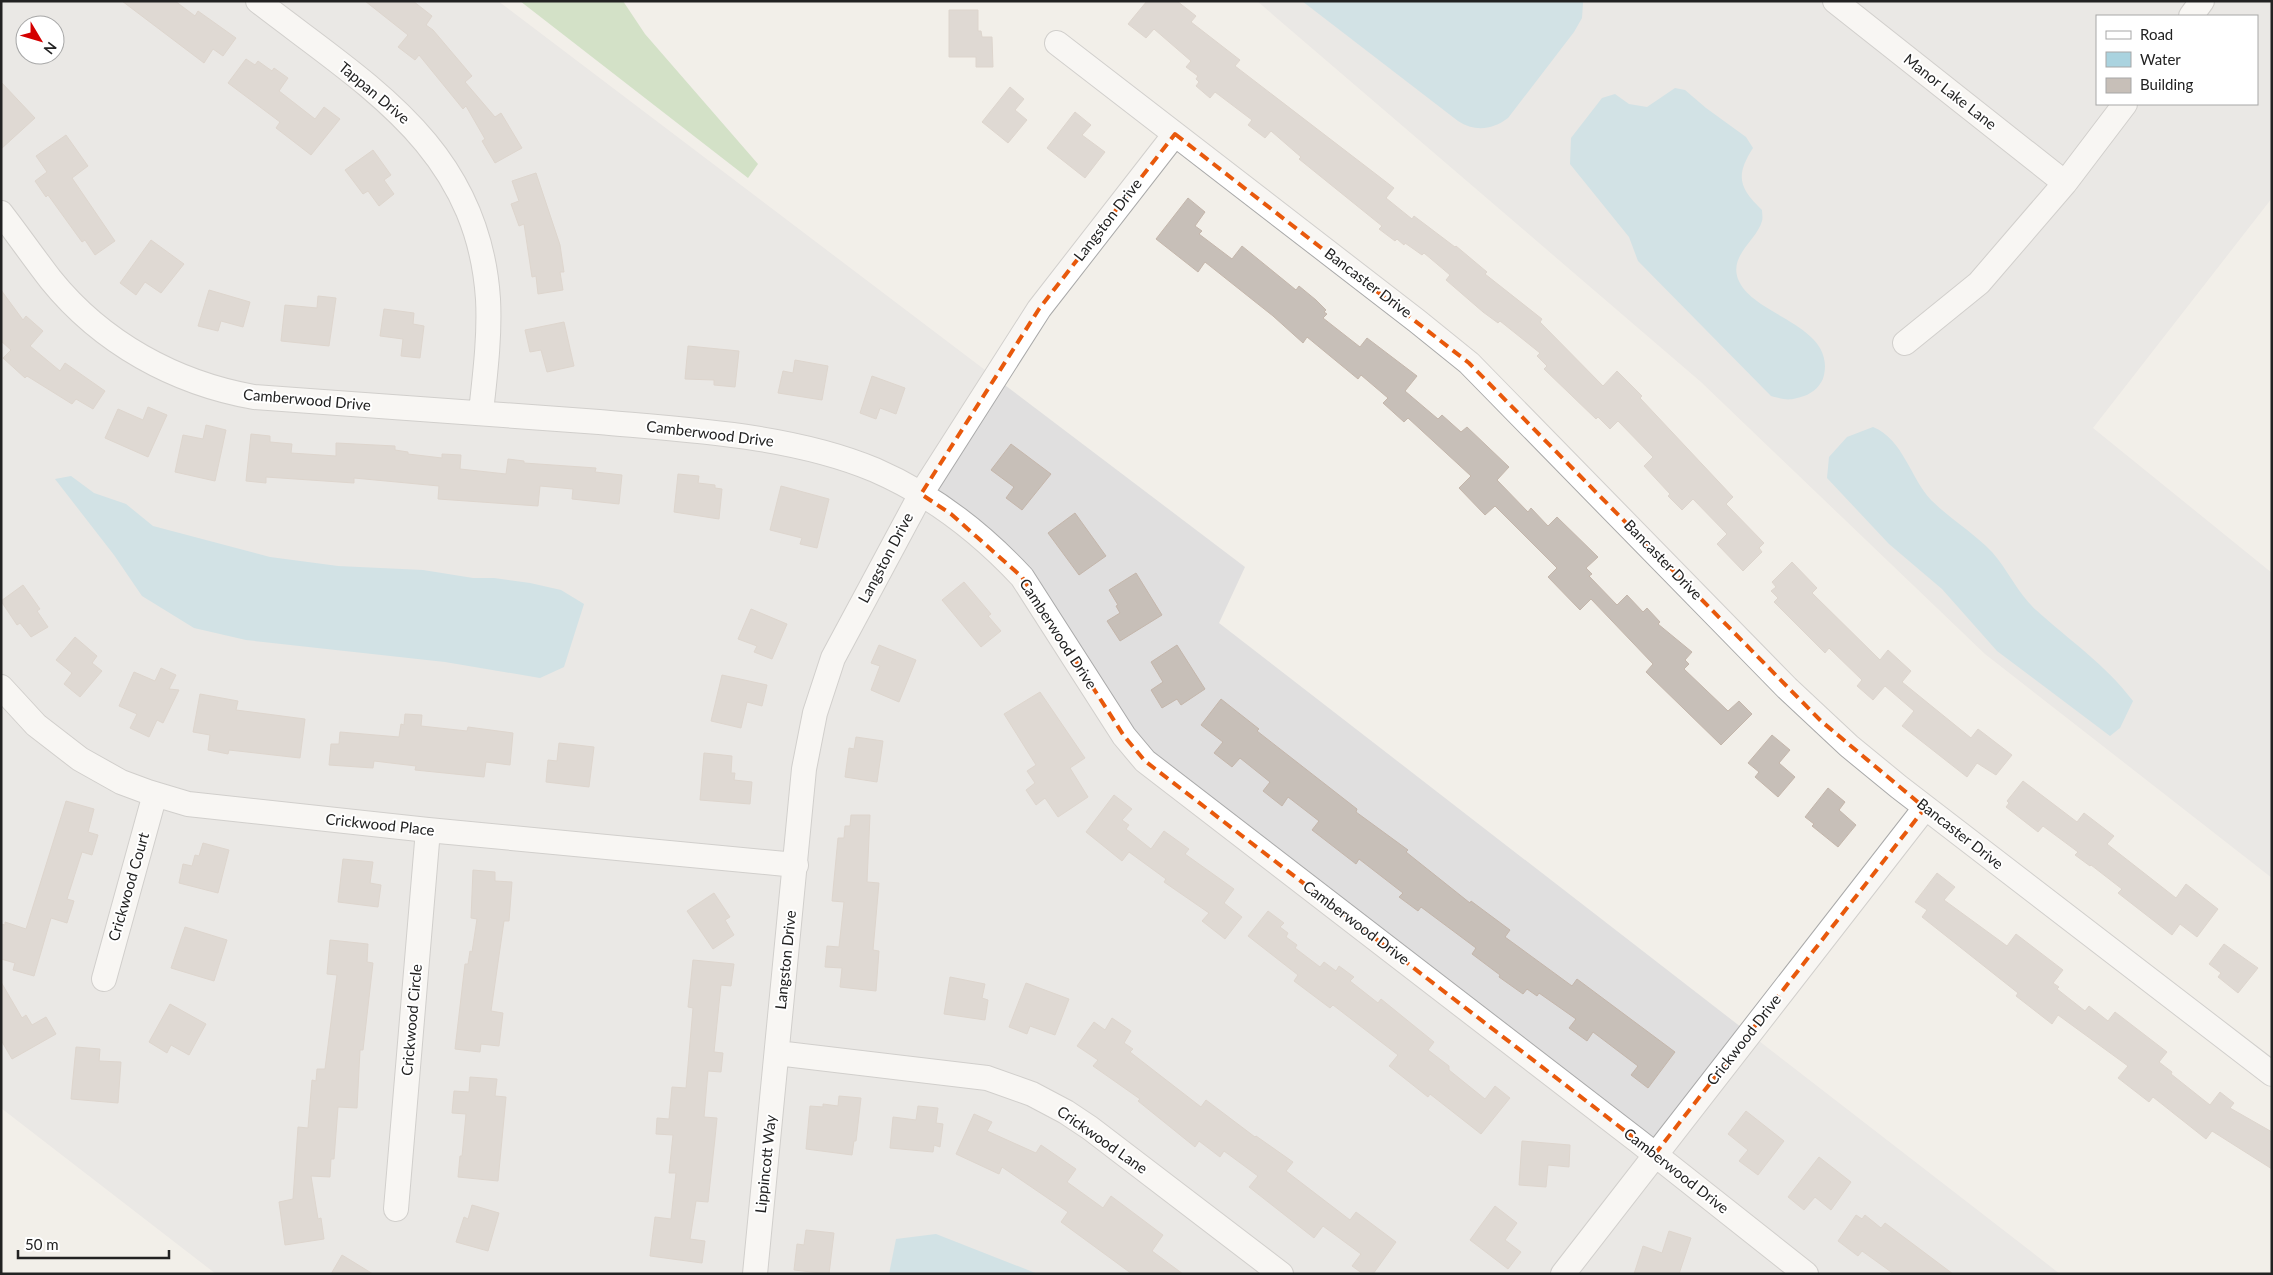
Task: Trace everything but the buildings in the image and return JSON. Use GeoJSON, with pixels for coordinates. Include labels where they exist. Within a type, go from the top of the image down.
{"type":"FeatureCollection","features":[{"type":"Feature","properties":{"kind":"street","name":"Tappan Drive"},"geometry":{"type":"LineString","coordinates":[[258,1],[395,108],[427,142],[449,173],[470,215],[483,260],[486,278],[488,315],[482,412]]}},
{"type":"Feature","properties":{"kind":"street","name":"Manor Lake Lane"},"geometry":{"type":"LineString","coordinates":[[1835,1],[2065,183]]}},
{"type":"Feature","properties":{"kind":"street"},"geometry":{"type":"LineString","coordinates":[[2192,15],[2202,1]]}},
{"type":"Feature","properties":{"kind":"street","name":"Bancaster Drive"},"geometry":{"type":"LineString","coordinates":[[1057,43],[1418,321],[1469,363],[1821,721],[1876,769],[2272,1074]]}},
{"type":"Feature","properties":{"kind":"street"},"geometry":{"type":"LineString","coordinates":[[1905,343],[1979,283],[2065,183],[2124,105]]}},
{"type":"Feature","properties":{"kind":"street","name":"Langston Drive"},"geometry":{"type":"LineString","coordinates":[[777,1054],[806,760],[820,694],[841,640],[921,494],[1039,309],[1175,134]]}},
{"type":"Feature","properties":{"kind":"street","name":"Camberwood Drive"},"geometry":{"type":"LineString","coordinates":[[1,213],[51,280],[77,308],[114,340],[162,368],[207,386],[254,397],[482,412],[652,426],[772,441],[803,447],[857,464],[921,494],[951,514],[1022,577],[1124,736],[1145,761],[1655,1154],[1806,1274]]}},
{"type":"Feature","properties":{"kind":"street","name":"Crickwood Place"},"geometry":{"type":"LineString","coordinates":[[1,687],[36,724],[72,754],[121,782],[188,804],[210,808],[428,830],[796,865]]}},
{"type":"Feature","properties":{"kind":"street","name":"Crickwood Court"},"geometry":{"type":"LineString","coordinates":[[104,979],[155,794]]}},
{"type":"Feature","properties":{"kind":"street","name":"Crickwood Drive"},"geometry":{"type":"LineString","coordinates":[[1563,1274],[1925,808]]}},
{"type":"Feature","properties":{"kind":"street","name":"Crickwood Circle"},"geometry":{"type":"LineString","coordinates":[[396,1209],[428,830]]}},
{"type":"Feature","properties":{"kind":"street","name":"Lippincott Way"},"geometry":{"type":"LineString","coordinates":[[755,1274],[777,1054]]}},
{"type":"Feature","properties":{"kind":"street","name":"Crickwood Lane"},"geometry":{"type":"LineString","coordinates":[[777,1054],[987,1078],[1032,1094],[1066,1112],[1090,1128],[1281,1274]]}},
{"type":"Feature","properties":{"kind":"highlighted area"},"geometry":{"type":"Polygon","coordinates":[[[1175,134],[1469,363],[1821,721],[1925,808],[1655,1154],[1145,761],[1124,736],[1022,577],[951,514],[921,494],[1039,309],[1175,134]]]}},
{"type":"Feature","properties":{"kind":"shaded area"},"geometry":{"type":"Polygon","coordinates":[[[1,1],[498,1],[1245,567],[1219,623],[2060,1274],[216,1274],[1,1108],[1,1]]]}},
{"type":"Feature","properties":{"kind":"shaded area"},"geometry":{"type":"Polygon","coordinates":[[[1257,1],[2272,1],[2272,198],[2093,428],[2272,573],[2272,878],[1985,654],[1701,382],[1257,1]]]}},
{"type":"Feature","properties":{"kind":"green space"},"geometry":{"type":"Polygon","coordinates":[[[520,1],[623,1],[645,34],[758,164],[748,178],[520,1]]]}},
{"type":"Feature","properties":{"kind":"water"},"geometry":{"type":"Polygon","coordinates":[[[1302,1],[1582,1],[1583,3],[1582,18],[1574,32],[1508,118],[1490,127],[1477,128],[1464,125],[1458,121],[1302,1]]]}},
{"type":"Feature","properties":{"kind":"water"},"geometry":{"type":"Polygon","coordinates":[[[1675,88],[1685,90],[1746,137],[1753,148],[1744,166],[1742,181],[1748,195],[1762,210],[1762,220],[1755,235],[1740,255],[1736,270],[1738,279],[1746,292],[1805,332],[1817,344],[1824,358],[1824,375],[1814,391],[1807,395],[1791,399],[1771,396],[1638,261],[1629,237],[1570,164],[1571,138],[1602,98],[1615,94],[1629,104],[1647,107],[1675,88]]]}},
{"type":"Feature","properties":{"kind":"water"},"geometry":{"type":"Polygon","coordinates":[[[1873,427],[1892,441],[1931,500],[1992,552],[2030,604],[2099,664],[2133,701],[2120,728],[2110,736],[1997,651],[1942,589],[1889,544],[1827,478],[1829,457],[1847,437],[1873,427]]]}},
{"type":"Feature","properties":{"kind":"water"},"geometry":{"type":"Polygon","coordinates":[[[71,476],[94,493],[126,504],[153,526],[270,557],[338,566],[423,570],[473,578],[494,578],[530,583],[561,590],[584,604],[564,667],[540,678],[445,662],[246,640],[194,628],[142,596],[114,555],[55,479],[71,476]]]}},
{"type":"Feature","properties":{"kind":"water"},"geometry":{"type":"Polygon","coordinates":[[[936,1234],[1038,1274],[889,1274],[896,1239],[936,1234]]]}}]}
